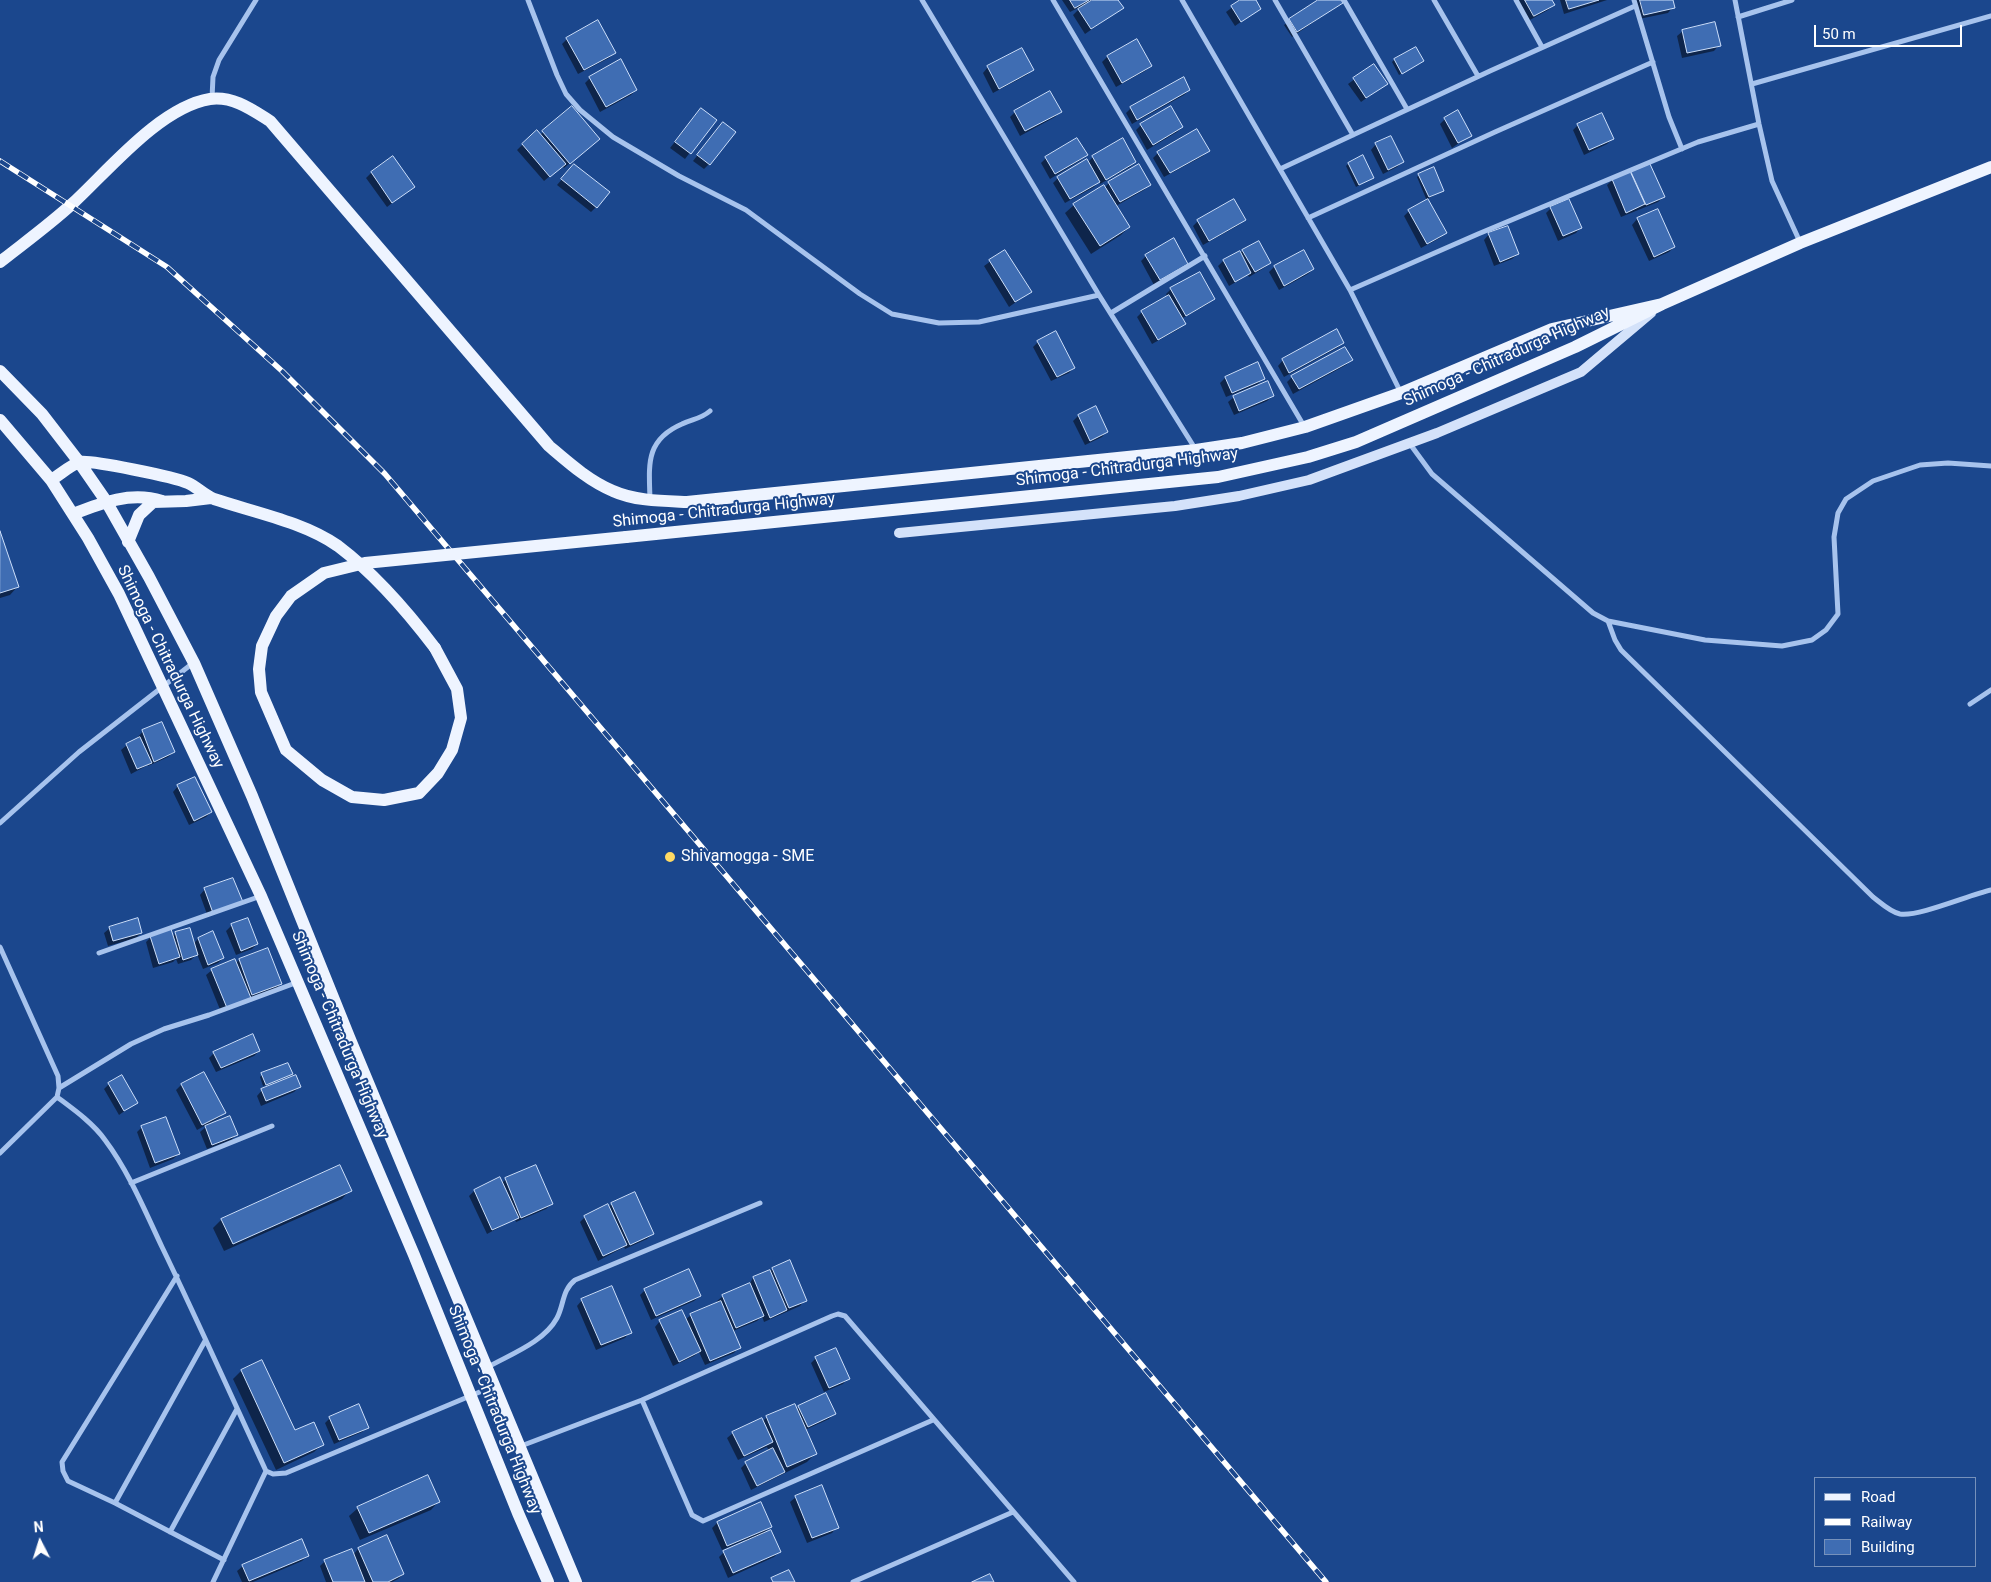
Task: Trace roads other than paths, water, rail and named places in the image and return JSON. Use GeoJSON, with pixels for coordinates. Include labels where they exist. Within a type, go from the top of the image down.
{"type":"FeatureCollection","features":[{"type":"Feature","properties":{"kind":"main road"},"geometry":{"type":"LineString","coordinates":[[0,262],[70,206],[150,129],[188,105],[212,99],[240,102],[270,121],[549,446],[583,474],[614,492],[650,500],[696,502],[1196,450],[1242,443],[1305,427],[1401,393],[1552,329],[1662,304]]}},
{"type":"Feature","properties":{"kind":"main road","name":"Shimoga - Chitradurga Highway"},"geometry":{"type":"LineString","coordinates":[[80,462],[115,466],[188,483],[211,498],[318,534],[337,546],[374,577],[414,621],[435,648],[457,689],[461,718],[452,750],[438,773],[419,793],[384,800],[352,797],[322,780],[286,750],[261,692],[258,669],[262,646],[276,616],[291,596],[324,573],[365,563],[1218,477],[1308,457],[1365,438],[1575,347],[1662,304],[1800,243],[1991,167]]}},
{"type":"Feature","properties":{"kind":"main road","name":"Shimoga - Chitradurga Highway"},"geometry":{"type":"LineString","coordinates":[[0,371],[42,414],[80,462],[106,501],[128,542],[150,577],[194,663],[252,796],[353,1046],[576,1582]]}},
{"type":"Feature","properties":{"kind":"main road","name":"Shimoga - Chitradurga Highway"},"geometry":{"type":"LineString","coordinates":[[0,420],[51,480],[88,538],[119,594],[299,981],[548,1582]]}},
{"type":"Feature","properties":{"kind":"main road"},"geometry":{"type":"LineString","coordinates":[[51,480],[80,462]]}},
{"type":"Feature","properties":{"kind":"main road","name":"Shimoga - Chitradurga Highway"},"geometry":{"type":"LineString","coordinates":[[73,514],[106,501],[147,496],[162,501]]}},
{"type":"Feature","properties":{"kind":"main road","name":"Shimoga - Chitradurga Highway"},"geometry":{"type":"LineString","coordinates":[[128,542],[139,515],[153,502],[211,498]]}},
{"type":"Feature","properties":{"kind":"street"},"geometry":{"type":"LineString","coordinates":[[212,99],[213,77],[219,60],[256,0]]}},
{"type":"Feature","properties":{"kind":"street"},"geometry":{"type":"LineString","coordinates":[[528,0],[557,75],[566,94],[580,110],[621,142],[679,176],[746,210],[860,294],[892,314],[939,323],[979,322],[1099,295]]}},
{"type":"Feature","properties":{"kind":"street"},"geometry":{"type":"LineString","coordinates":[[922,0],[1099,295],[1196,450]]}},
{"type":"Feature","properties":{"kind":"street"},"geometry":{"type":"LineString","coordinates":[[1053,0],[1305,427]]}},
{"type":"Feature","properties":{"kind":"street"},"geometry":{"type":"LineString","coordinates":[[1182,0],[1350,290],[1401,393]]}},
{"type":"Feature","properties":{"kind":"street"},"geometry":{"type":"LineString","coordinates":[[1275,0],[1353,135]]}},
{"type":"Feature","properties":{"kind":"street"},"geometry":{"type":"LineString","coordinates":[[1344,0],[1407,109]]}},
{"type":"Feature","properties":{"kind":"street"},"geometry":{"type":"LineString","coordinates":[[1434,0],[1478,76]]}},
{"type":"Feature","properties":{"kind":"street"},"geometry":{"type":"LineString","coordinates":[[1516,0],[1542,47]]}},
{"type":"Feature","properties":{"kind":"street"},"geometry":{"type":"LineString","coordinates":[[1736,0],[1758,124],[1772,181],[1800,243]]}},
{"type":"Feature","properties":{"kind":"street"},"geometry":{"type":"LineString","coordinates":[[1738,17],[1792,0]]}},
{"type":"Feature","properties":{"kind":"street"},"geometry":{"type":"LineString","coordinates":[[1280,169],[1635,3],[1669,117],[1682,149]]}},
{"type":"Feature","properties":{"kind":"street"},"geometry":{"type":"LineString","coordinates":[[1752,84],[1991,16]]}},
{"type":"Feature","properties":{"kind":"street"},"geometry":{"type":"LineString","coordinates":[[1308,218],[1653,62]]}},
{"type":"Feature","properties":{"kind":"street"},"geometry":{"type":"LineString","coordinates":[[1350,290],[1698,142],[1758,124]]}},
{"type":"Feature","properties":{"kind":"street"},"geometry":{"type":"LineString","coordinates":[[1110,313],[1205,256]]}},
{"type":"Feature","properties":{"kind":"street"},"geometry":{"type":"LineString","coordinates":[[899,533],[1175,506],[1239,496],[1309,480],[1410,444],[1581,372],[1662,304]]}},
{"type":"Feature","properties":{"kind":"street"},"geometry":{"type":"LineString","coordinates":[[650,500],[649,462],[657,441],[670,429],[702,418],[710,411]]}},
{"type":"Feature","properties":{"kind":"street"},"geometry":{"type":"LineString","coordinates":[[1410,444],[1432,474],[1593,613],[1608,621],[1705,640],[1782,646],[1812,640],[1826,630],[1838,614],[1834,537],[1838,513],[1846,499],[1873,481],[1920,465],[1948,463],[1991,466]]}},
{"type":"Feature","properties":{"kind":"street"},"geometry":{"type":"LineString","coordinates":[[1608,621],[1621,650],[1873,897],[1894,912],[1914,914],[1991,890]]}},
{"type":"Feature","properties":{"kind":"street"},"geometry":{"type":"LineString","coordinates":[[0,823],[79,752],[194,663]]}},
{"type":"Feature","properties":{"kind":"street"},"geometry":{"type":"LineString","coordinates":[[1970,704],[1991,690]]}},
{"type":"Feature","properties":{"kind":"street"},"geometry":{"type":"LineString","coordinates":[[99,953],[261,896]]}},
{"type":"Feature","properties":{"kind":"street"},"geometry":{"type":"LineString","coordinates":[[0,947],[58,1076],[59,1088],[57,1097],[0,1154]]}},
{"type":"Feature","properties":{"kind":"street"},"geometry":{"type":"LineString","coordinates":[[59,1088],[131,1044],[164,1029],[209,1015],[299,981]]}},
{"type":"Feature","properties":{"kind":"street"},"geometry":{"type":"LineString","coordinates":[[57,1097],[104,1138],[131,1183],[177,1276],[205,1341],[266,1471],[274,1474],[286,1472],[495,1385]]}},
{"type":"Feature","properties":{"kind":"street"},"geometry":{"type":"LineString","coordinates":[[131,1183],[272,1126]]}},
{"type":"Feature","properties":{"kind":"street"},"geometry":{"type":"LineString","coordinates":[[487,1367],[537,1340],[550,1329],[558,1317],[568,1286],[575,1280],[760,1202]]}},
{"type":"Feature","properties":{"kind":"street"},"geometry":{"type":"LineString","coordinates":[[177,1276],[62,1462],[63,1471],[68,1481],[115,1503],[224,1560]]}},
{"type":"Feature","properties":{"kind":"street"},"geometry":{"type":"LineString","coordinates":[[520,1446],[642,1400],[838,1314],[845,1316],[1074,1582]]}},
{"type":"Feature","properties":{"kind":"street"},"geometry":{"type":"LineString","coordinates":[[115,1503],[205,1341]]}},
{"type":"Feature","properties":{"kind":"street"},"geometry":{"type":"LineString","coordinates":[[642,1400],[692,1515],[703,1521],[933,1420]]}},
{"type":"Feature","properties":{"kind":"street"},"geometry":{"type":"LineString","coordinates":[[170,1532],[237,1408]]}},
{"type":"Feature","properties":{"kind":"street"},"geometry":{"type":"LineString","coordinates":[[213,1582],[266,1471]]}},
{"type":"Feature","properties":{"kind":"street"},"geometry":{"type":"LineString","coordinates":[[856,1581],[1013,1512]]}},
{"type":"Feature","properties":{"kind":"railway"},"geometry":{"type":"LineString","coordinates":[[0,161],[167,267],[282,371],[385,474],[1326,1582]]}},
{"type":"Feature","properties":{"kind":"place","name":"Shivamogga - SME"},"geometry":{"type":"Point","coordinates":[670,857]}}]}
